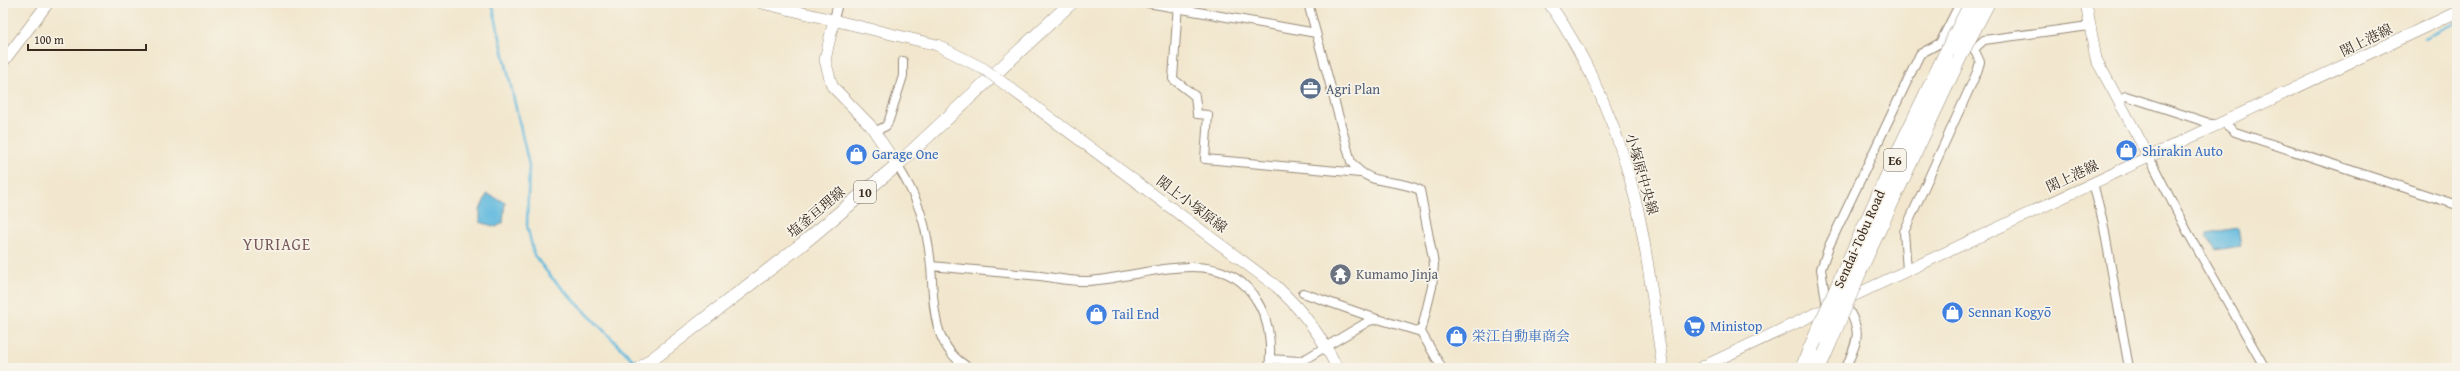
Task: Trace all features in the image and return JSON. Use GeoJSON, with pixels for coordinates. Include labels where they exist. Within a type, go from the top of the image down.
{"type":"FeatureCollection","features":[{"type":"Feature","properties":{"kind":"highway","name":"Sendai-Tobu Road"},"geometry":{"type":"LineString","coordinates":[[1803,368],[1943,49],[1972,3]]}},
{"type":"Feature","properties":{"kind":"highway","name":"Sendai-Tobu Road"},"geometry":{"type":"LineString","coordinates":[[1818,368],[1864,260],[1968,51],[1987,3]]}},
{"type":"Feature","properties":{"kind":"main road","name":"塩釜亘理線"},"geometry":{"type":"LineString","coordinates":[[643,366],[801,245],[897,165],[1072,3]]}},
{"type":"Feature","properties":{"kind":"street"},"geometry":{"type":"LineString","coordinates":[[3,62],[48,3]]}},
{"type":"Feature","properties":{"kind":"street"},"geometry":{"type":"LineString","coordinates":[[762,3],[834,19]]}},
{"type":"Feature","properties":{"kind":"street"},"geometry":{"type":"LineString","coordinates":[[838,3],[825,60],[827,74],[832,86],[840,97],[856,111],[874,132],[897,165],[917,199],[929,238],[940,335],[948,352],[970,368]]}},
{"type":"Feature","properties":{"kind":"street"},"geometry":{"type":"LineString","coordinates":[[1148,3],[1178,6],[1316,33]]}},
{"type":"Feature","properties":{"kind":"street"},"geometry":{"type":"LineString","coordinates":[[1308,3],[1351,162],[1360,173],[1371,179],[1410,185],[1420,190],[1434,264],[1432,287],[1421,332]]}},
{"type":"Feature","properties":{"kind":"street","name":"小塚原中央線"},"geometry":{"type":"LineString","coordinates":[[1550,3],[1584,60],[1599,91],[1624,158],[1637,207],[1663,368]]}},
{"type":"Feature","properties":{"kind":"street"},"geometry":{"type":"LineString","coordinates":[[1943,49],[1960,3]]}},
{"type":"Feature","properties":{"kind":"street"},"geometry":{"type":"LineString","coordinates":[[2086,3],[2096,59],[2119,99],[2187,231],[2265,368]]}},
{"type":"Feature","properties":{"kind":"street"},"geometry":{"type":"LineString","coordinates":[[1178,6],[1173,79],[1195,96],[1197,114],[1208,115],[1205,159],[1360,173]]}},
{"type":"Feature","properties":{"kind":"street","name":"閖上港線"},"geometry":{"type":"LineString","coordinates":[[1700,368],[2457,12]]}},
{"type":"Feature","properties":{"kind":"street","name":"閖上小塚原線"},"geometry":{"type":"LineString","coordinates":[[834,19],[936,45],[984,69],[1276,286],[1310,322],[1326,346],[1337,368]]}},
{"type":"Feature","properties":{"kind":"street"},"geometry":{"type":"LineString","coordinates":[[1968,51],[1984,40],[2089,26]]}},
{"type":"Feature","properties":{"kind":"street"},"geometry":{"type":"LineString","coordinates":[[1827,308],[1821,269],[1828,246],[1920,54],[1943,49],[1968,51],[1980,62],[1977,72],[1904,232],[1907,270]]}},
{"type":"Feature","properties":{"kind":"street"},"geometry":{"type":"LineString","coordinates":[[874,132],[886,126],[889,120],[903,76],[903,61]]}},
{"type":"Feature","properties":{"kind":"street"},"geometry":{"type":"LineString","coordinates":[[2119,99],[2126,96],[2219,124],[2235,132],[2457,205]]}},
{"type":"Feature","properties":{"kind":"street"},"geometry":{"type":"LineString","coordinates":[[2093,183],[2103,222],[2129,368]]}},
{"type":"Feature","properties":{"kind":"street"},"geometry":{"type":"LineString","coordinates":[[931,266],[1088,281],[1192,266],[1209,268],[1229,274],[1245,284],[1254,294],[1268,325],[1270,368]]}},
{"type":"Feature","properties":{"kind":"street"},"geometry":{"type":"LineString","coordinates":[[1303,293],[1421,332],[1442,368]]}},
{"type":"Feature","properties":{"kind":"street"},"geometry":{"type":"LineString","coordinates":[[1844,301],[1858,330],[1858,338],[1846,368]]}},
{"type":"Feature","properties":{"kind":"street"},"geometry":{"type":"LineString","coordinates":[[1270,359],[1299,361],[1369,321],[1378,319]]}},
{"type":"Feature","properties":{"kind":"water"},"geometry":{"type":"Polygon","coordinates":[[[487,194],[505,202],[503,223],[496,227],[480,222],[480,210],[487,194]]]}},
{"type":"Feature","properties":{"kind":"water"},"geometry":{"type":"Polygon","coordinates":[[[2238,228],[2241,246],[2216,250],[2207,236],[2207,233],[2238,228]]]}},
{"type":"Feature","properties":{"kind":"waterway"},"geometry":{"type":"LineString","coordinates":[[492,3],[529,165],[527,225],[534,255],[551,277],[638,365]]}},
{"type":"Feature","properties":{"kind":"waterway"},"geometry":{"type":"LineString","coordinates":[[2424,38],[2457,22]]}},
{"type":"Feature","properties":{"kind":"place","name":"Agri Plan"},"geometry":{"type":"Point","coordinates":[1310,89]}},
{"type":"Feature","properties":{"kind":"place","name":"Shirakin Auto"},"geometry":{"type":"Point","coordinates":[2126,151]}},
{"type":"Feature","properties":{"kind":"place","name":"Garage One"},"geometry":{"type":"Point","coordinates":[857,154]}},
{"type":"Feature","properties":{"kind":"place","name":"Kumamo Jinja"},"geometry":{"type":"Point","coordinates":[1341,274]}},
{"type":"Feature","properties":{"kind":"place","name":"Sennan Kogyō"},"geometry":{"type":"Point","coordinates":[1953,312]}},
{"type":"Feature","properties":{"kind":"place","name":"Tail End"},"geometry":{"type":"Point","coordinates":[1096,314]}},
{"type":"Feature","properties":{"kind":"place","name":"Ministop"},"geometry":{"type":"Point","coordinates":[1694,326]}},
{"type":"Feature","properties":{"kind":"place","name":"栄江自動車商会"},"geometry":{"type":"Point","coordinates":[1457,336]}},
{"type":"Feature","properties":{"kind":"district","name":"YURIAGE"},"geometry":{"type":"Point","coordinates":[277,244]}}]}
